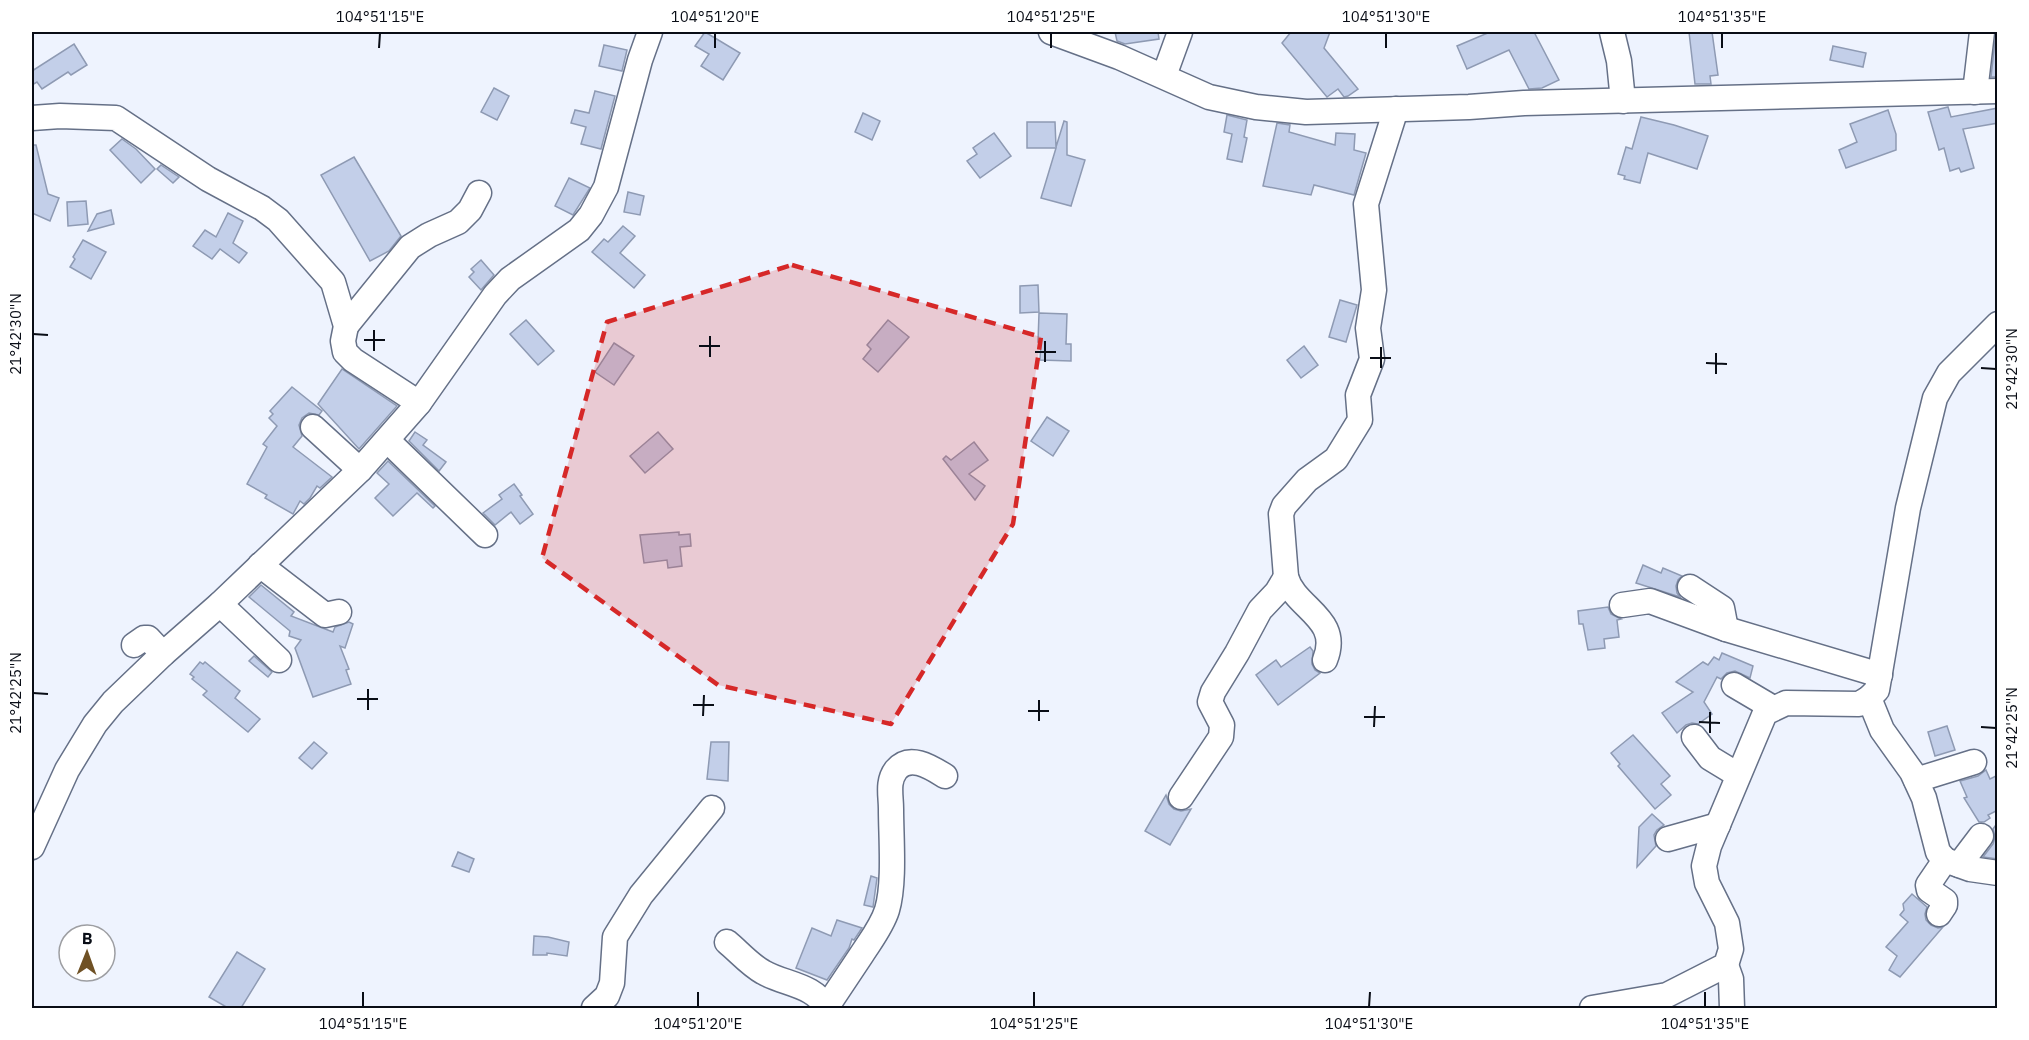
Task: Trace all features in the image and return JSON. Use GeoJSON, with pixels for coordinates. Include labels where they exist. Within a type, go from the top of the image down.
{"type":"FeatureCollection","features":[{"type":"Feature","properties":{"kind":"street"},"geometry":{"type":"LineString","coordinates":[[32,847],[40,802],[67,770],[95,724],[113,702],[220,604],[360,470],[419,403],[495,295],[510,279],[579,230],[591,215],[606,187],[640,60],[650,32]]}},
{"type":"Feature","properties":{"kind":"street"},"geometry":{"type":"LineString","coordinates":[[1051,32],[1164,76],[1209,97],[1256,107],[1306,112],[1524,103],[1986,92],[1982,32]]}},
{"type":"Feature","properties":{"kind":"street"},"geometry":{"type":"LineString","coordinates":[[1164,76],[1180,32]]}},
{"type":"Feature","properties":{"kind":"street"},"geometry":{"type":"LineString","coordinates":[[1612,32],[1619,61],[1623,101]]}},
{"type":"Feature","properties":{"kind":"street"},"geometry":{"type":"LineString","coordinates":[[1325,660],[1329,651],[1325,628],[1319,617],[1288,586],[1281,514],[1284,506],[1307,480],[1336,459],[1360,420],[1358,395],[1372,359],[1368,328],[1374,290],[1366,204],[1396,109]]}},
{"type":"Feature","properties":{"kind":"street"},"geometry":{"type":"LineString","coordinates":[[32,118],[60,116],[116,118],[208,179],[262,208],[278,220],[333,282],[346,326]]}},
{"type":"Feature","properties":{"kind":"street"},"geometry":{"type":"LineString","coordinates":[[419,403],[353,360],[345,352],[343,341],[346,326],[410,247],[429,235],[458,222],[470,210],[479,193]]}},
{"type":"Feature","properties":{"kind":"street"},"geometry":{"type":"LineString","coordinates":[[1732,1008],[1731,979],[1726,965],[1731,949],[1727,923],[1707,883],[1704,866],[1709,846],[1765,713],[1786,703],[1858,704],[1877,690],[1908,508],[1935,398],[1949,373],[1998,324]]}},
{"type":"Feature","properties":{"kind":"street"},"geometry":{"type":"LineString","coordinates":[[313,427],[360,470]]}},
{"type":"Feature","properties":{"kind":"street"},"geometry":{"type":"LineString","coordinates":[[387,440],[485,535]]}},
{"type":"Feature","properties":{"kind":"street"},"geometry":{"type":"LineString","coordinates":[[260,565],[325,615],[339,612]]}},
{"type":"Feature","properties":{"kind":"street"},"geometry":{"type":"LineString","coordinates":[[1181,797],[1221,737],[1221,725],[1210,702],[1213,692],[1260,610],[1277,592],[1286,577]]}},
{"type":"Feature","properties":{"kind":"street"},"geometry":{"type":"LineString","coordinates":[[1690,587],[1722,608],[1726,629]]}},
{"type":"Feature","properties":{"kind":"street"},"geometry":{"type":"LineString","coordinates":[[1622,605],[1650,601],[1726,629],[1880,675]]}},
{"type":"Feature","properties":{"kind":"street"},"geometry":{"type":"LineString","coordinates":[[220,604],[279,660]]}},
{"type":"Feature","properties":{"kind":"street"},"geometry":{"type":"LineString","coordinates":[[134,645],[148,638],[163,654]]}},
{"type":"Feature","properties":{"kind":"street"},"geometry":{"type":"LineString","coordinates":[[1734,686],[1773,708]]}},
{"type":"Feature","properties":{"kind":"street"},"geometry":{"type":"LineString","coordinates":[[1869,698],[1882,730],[1916,780],[1924,798],[1938,852],[1952,863],[1970,869],[1998,873]]}},
{"type":"Feature","properties":{"kind":"street"},"geometry":{"type":"LineString","coordinates":[[1694,737],[1710,758],[1738,775]]}},
{"type":"Feature","properties":{"kind":"street"},"geometry":{"type":"LineString","coordinates":[[826,1008],[878,930],[887,910],[891,884],[889,789],[891,778],[897,768],[908,763],[919,762],[945,776]]}},
{"type":"Feature","properties":{"kind":"street"},"geometry":{"type":"LineString","coordinates":[[1916,780],[1974,762]]}},
{"type":"Feature","properties":{"kind":"street"},"geometry":{"type":"LineString","coordinates":[[594,1008],[607,996],[612,983],[615,937],[640,895],[712,808]]}},
{"type":"Feature","properties":{"kind":"street"},"geometry":{"type":"LineString","coordinates":[[1668,839],[1719,825]]}},
{"type":"Feature","properties":{"kind":"street"},"geometry":{"type":"LineString","coordinates":[[1939,914],[1945,901],[1929,890],[1928,885],[1981,836]]}},
{"type":"Feature","properties":{"kind":"street"},"geometry":{"type":"LineString","coordinates":[[727,942],[762,972],[810,992],[822,999],[826,1008]]}},
{"type":"Feature","properties":{"kind":"street"},"geometry":{"type":"LineString","coordinates":[[1592,1008],[1667,995],[1726,965]]}},
{"type":"Feature","properties":{"kind":"highlighted area"},"geometry":{"type":"Polygon","coordinates":[[[792,265],[1041,337],[1013,524],[891,724],[718,685],[542,558],[607,322],[792,265]]]}},
{"type":"Feature","properties":{"kind":"building"},"geometry":{"type":"Polygon","coordinates":[[[705,32],[740,53],[723,80],[701,66],[709,54],[695,46],[705,32]]]}},
{"type":"Feature","properties":{"kind":"building"},"geometry":{"type":"Polygon","coordinates":[[[1115,32],[1158,32],[1159,39],[1125,44],[1117,41],[1115,32]]]}},
{"type":"Feature","properties":{"kind":"building"},"geometry":{"type":"Polygon","coordinates":[[[1291,32],[1330,32],[1324,48],[1358,89],[1344,97],[1338,89],[1327,97],[1282,43],[1291,32]]]}},
{"type":"Feature","properties":{"kind":"building"},"geometry":{"type":"Polygon","coordinates":[[[1490,32],[1534,32],[1559,80],[1542,88],[1529,89],[1509,50],[1467,69],[1457,46],[1490,32]]]}},
{"type":"Feature","properties":{"kind":"building"},"geometry":{"type":"Polygon","coordinates":[[[1689,32],[1712,32],[1718,75],[1710,76],[1711,84],[1695,84],[1689,32]]]}},
{"type":"Feature","properties":{"kind":"building"},"geometry":{"type":"Polygon","coordinates":[[[1996,32],[1998,32],[1998,77],[1991,77],[1996,32]]]}},
{"type":"Feature","properties":{"kind":"building"},"geometry":{"type":"Polygon","coordinates":[[[74,44],[87,65],[71,75],[68,72],[42,89],[37,82],[32,85],[32,71],[74,44]]]}},
{"type":"Feature","properties":{"kind":"building"},"geometry":{"type":"Polygon","coordinates":[[[604,45],[627,50],[622,71],[599,66],[604,45]]]}},
{"type":"Feature","properties":{"kind":"building"},"geometry":{"type":"Polygon","coordinates":[[[1833,46],[1866,53],[1863,67],[1830,60],[1833,46]]]}},
{"type":"Feature","properties":{"kind":"building"},"geometry":{"type":"Polygon","coordinates":[[[494,88],[509,96],[497,120],[481,112],[494,88]]]}},
{"type":"Feature","properties":{"kind":"building"},"geometry":{"type":"Polygon","coordinates":[[[595,91],[615,96],[601,149],[581,144],[586,127],[571,123],[575,110],[589,113],[595,91]]]}},
{"type":"Feature","properties":{"kind":"building"},"geometry":{"type":"Polygon","coordinates":[[[1948,107],[1951,117],[1998,108],[1998,123],[1963,129],[1974,168],[1961,172],[1959,168],[1950,171],[1944,148],[1939,150],[1928,112],[1948,107]]]}},
{"type":"Feature","properties":{"kind":"building"},"geometry":{"type":"Polygon","coordinates":[[[1888,110],[1896,134],[1896,150],[1846,168],[1839,150],[1857,142],[1850,124],[1888,110]]]}},
{"type":"Feature","properties":{"kind":"building"},"geometry":{"type":"Polygon","coordinates":[[[863,113],[880,121],[872,140],[855,132],[863,113]]]}},
{"type":"Feature","properties":{"kind":"building"},"geometry":{"type":"Polygon","coordinates":[[[1227,115],[1247,120],[1244,137],[1247,138],[1242,162],[1227,159],[1232,134],[1224,132],[1227,115]]]}},
{"type":"Feature","properties":{"kind":"building"},"geometry":{"type":"Polygon","coordinates":[[[1641,117],[1708,136],[1697,169],[1648,153],[1640,183],[1624,179],[1625,176],[1618,174],[1626,147],[1632,149],[1641,117]]]}},
{"type":"Feature","properties":{"kind":"building"},"geometry":{"type":"Polygon","coordinates":[[[1064,121],[1067,122],[1067,155],[1085,160],[1071,206],[1041,198],[1056,148],[1027,148],[1027,122],[1055,122],[1056,147],[1064,121]]]}},
{"type":"Feature","properties":{"kind":"building"},"geometry":{"type":"Polygon","coordinates":[[[1277,123],[1290,125],[1289,132],[1335,145],[1336,133],[1355,134],[1354,150],[1366,153],[1354,195],[1314,185],[1311,195],[1263,186],[1277,123]]]}},
{"type":"Feature","properties":{"kind":"building"},"geometry":{"type":"Polygon","coordinates":[[[994,133],[1011,156],[980,178],[967,161],[977,154],[973,148],[994,133]]]}},
{"type":"Feature","properties":{"kind":"building"},"geometry":{"type":"Polygon","coordinates":[[[122,139],[136,149],[155,169],[141,183],[110,150],[122,139]]]}},
{"type":"Feature","properties":{"kind":"building"},"geometry":{"type":"Polygon","coordinates":[[[32,145],[36,145],[48,194],[59,198],[50,221],[32,213],[32,145]]]}},
{"type":"Feature","properties":{"kind":"building"},"geometry":{"type":"Polygon","coordinates":[[[354,157],[401,236],[389,251],[370,261],[321,175],[354,157]]]}},
{"type":"Feature","properties":{"kind":"building"},"geometry":{"type":"Polygon","coordinates":[[[161,165],[179,177],[173,183],[157,169],[161,165]]]}},
{"type":"Feature","properties":{"kind":"building"},"geometry":{"type":"Polygon","coordinates":[[[569,178],[590,188],[573,215],[555,206],[569,178]]]}},
{"type":"Feature","properties":{"kind":"building"},"geometry":{"type":"Polygon","coordinates":[[[628,192],[644,196],[640,215],[624,212],[628,192]]]}},
{"type":"Feature","properties":{"kind":"building"},"geometry":{"type":"Polygon","coordinates":[[[86,201],[88,224],[68,226],[67,202],[86,201]]]}},
{"type":"Feature","properties":{"kind":"building"},"geometry":{"type":"Polygon","coordinates":[[[111,210],[114,224],[88,231],[97,214],[111,210]]]}},
{"type":"Feature","properties":{"kind":"building"},"geometry":{"type":"Polygon","coordinates":[[[228,213],[243,221],[233,243],[247,253],[239,263],[220,249],[212,259],[193,246],[205,230],[216,237],[228,213]]]}},
{"type":"Feature","properties":{"kind":"building"},"geometry":{"type":"Polygon","coordinates":[[[623,226],[635,236],[620,253],[645,275],[634,288],[592,252],[604,239],[608,242],[623,226]]]}},
{"type":"Feature","properties":{"kind":"building"},"geometry":{"type":"Polygon","coordinates":[[[83,240],[106,252],[91,279],[70,267],[83,240]]]}},
{"type":"Feature","properties":{"kind":"building"},"geometry":{"type":"Polygon","coordinates":[[[481,260],[494,275],[481,290],[469,277],[474,272],[471,269],[481,260]]]}},
{"type":"Feature","properties":{"kind":"building"},"geometry":{"type":"Polygon","coordinates":[[[1038,285],[1039,312],[1020,313],[1020,286],[1038,285]]]}},
{"type":"Feature","properties":{"kind":"building"},"geometry":{"type":"Polygon","coordinates":[[[1340,300],[1357,305],[1346,342],[1329,337],[1340,300]]]}},
{"type":"Feature","properties":{"kind":"building"},"geometry":{"type":"Polygon","coordinates":[[[1039,313],[1067,314],[1066,344],[1071,344],[1071,361],[1040,360],[1039,313]]]}},
{"type":"Feature","properties":{"kind":"building"},"geometry":{"type":"Polygon","coordinates":[[[526,320],[554,351],[538,365],[510,334],[526,320]]]}},
{"type":"Feature","properties":{"kind":"building"},"geometry":{"type":"Polygon","coordinates":[[[888,320],[909,337],[878,372],[863,359],[871,349],[867,345],[888,320]]]}},
{"type":"Feature","properties":{"kind":"building"},"geometry":{"type":"Polygon","coordinates":[[[614,343],[634,356],[614,385],[595,372],[614,343]]]}},
{"type":"Feature","properties":{"kind":"building"},"geometry":{"type":"Polygon","coordinates":[[[1304,346],[1318,365],[1301,378],[1287,360],[1304,346]]]}},
{"type":"Feature","properties":{"kind":"building"},"geometry":{"type":"Polygon","coordinates":[[[342,369],[397,406],[359,449],[318,404],[342,369]]]}},
{"type":"Feature","properties":{"kind":"building"},"geometry":{"type":"Polygon","coordinates":[[[292,387],[322,411],[319,415],[309,413],[302,418],[299,425],[302,436],[293,447],[332,477],[320,488],[317,486],[304,504],[300,501],[293,514],[265,498],[267,495],[247,484],[267,447],[263,444],[277,426],[269,418],[273,414],[270,411],[292,387]]]}},
{"type":"Feature","properties":{"kind":"building"},"geometry":{"type":"Polygon","coordinates":[[[1047,417],[1069,431],[1053,456],[1031,441],[1047,417]]]}},
{"type":"Feature","properties":{"kind":"building"},"geometry":{"type":"Polygon","coordinates":[[[415,432],[427,440],[423,445],[446,462],[439,471],[409,441],[415,432]]]}},
{"type":"Feature","properties":{"kind":"building"},"geometry":{"type":"Polygon","coordinates":[[[658,432],[673,449],[645,473],[630,456],[658,432]]]}},
{"type":"Feature","properties":{"kind":"building"},"geometry":{"type":"Polygon","coordinates":[[[974,442],[988,460],[969,474],[985,486],[975,500],[943,459],[946,456],[951,460],[974,442]]]}},
{"type":"Feature","properties":{"kind":"building"},"geometry":{"type":"Polygon","coordinates":[[[388,461],[435,506],[433,508],[417,493],[393,516],[375,498],[389,484],[377,473],[388,461]]]}},
{"type":"Feature","properties":{"kind":"building"},"geometry":{"type":"Polygon","coordinates":[[[514,484],[533,514],[520,524],[511,512],[495,525],[483,513],[502,499],[499,495],[514,484]]]}},
{"type":"Feature","properties":{"kind":"building"},"geometry":{"type":"Polygon","coordinates":[[[679,532],[679,535],[690,534],[691,546],[680,547],[682,566],[668,568],[667,560],[644,563],[640,535],[679,532]]]}},
{"type":"Feature","properties":{"kind":"building"},"geometry":{"type":"Polygon","coordinates":[[[1643,565],[1661,573],[1663,568],[1682,576],[1676,586],[1680,597],[1636,583],[1643,565]]]}},
{"type":"Feature","properties":{"kind":"building"},"geometry":{"type":"Polygon","coordinates":[[[261,585],[294,612],[291,616],[333,632],[335,627],[349,622],[353,624],[345,648],[340,646],[349,669],[346,670],[351,684],[313,697],[295,648],[301,640],[289,636],[290,631],[249,597],[261,585]]]}},
{"type":"Feature","properties":{"kind":"building"},"geometry":{"type":"Polygon","coordinates":[[[1608,607],[1611,614],[1621,619],[1617,620],[1619,637],[1604,639],[1605,648],[1588,650],[1583,624],[1579,624],[1578,611],[1608,607]]]}},
{"type":"Feature","properties":{"kind":"building"},"geometry":{"type":"Polygon","coordinates":[[[1310,647],[1313,651],[1312,664],[1320,673],[1278,705],[1256,675],[1276,660],[1281,667],[1310,647]]]}},
{"type":"Feature","properties":{"kind":"building"},"geometry":{"type":"Polygon","coordinates":[[[1722,653],[1753,666],[1750,678],[1735,671],[1727,673],[1721,679],[1717,677],[1704,702],[1712,714],[1698,724],[1686,725],[1677,733],[1662,713],[1693,692],[1676,682],[1703,662],[1708,665],[1714,657],[1719,660],[1722,653]]]}},
{"type":"Feature","properties":{"kind":"building"},"geometry":{"type":"Polygon","coordinates":[[[254,656],[272,672],[268,677],[249,661],[254,656]]]}},
{"type":"Feature","properties":{"kind":"building"},"geometry":{"type":"Polygon","coordinates":[[[200,662],[203,664],[205,662],[240,691],[235,698],[260,719],[248,732],[203,695],[207,691],[192,679],[194,677],[190,674],[200,662]]]}},
{"type":"Feature","properties":{"kind":"building"},"geometry":{"type":"Polygon","coordinates":[[[1947,726],[1955,750],[1935,756],[1928,732],[1947,726]]]}},
{"type":"Feature","properties":{"kind":"building"},"geometry":{"type":"Polygon","coordinates":[[[1633,735],[1670,776],[1661,784],[1671,795],[1655,809],[1618,766],[1620,764],[1611,753],[1633,735]]]}},
{"type":"Feature","properties":{"kind":"building"},"geometry":{"type":"Polygon","coordinates":[[[314,742],[327,753],[312,769],[299,758],[314,742]]]}},
{"type":"Feature","properties":{"kind":"building"},"geometry":{"type":"Polygon","coordinates":[[[711,742],[729,742],[728,781],[707,779],[711,742]]]}},
{"type":"Feature","properties":{"kind":"building"},"geometry":{"type":"Polygon","coordinates":[[[1986,770],[1990,779],[1998,775],[1998,810],[1988,815],[1990,818],[1984,822],[1979,822],[1964,798],[1967,797],[1960,781],[1978,776],[1986,770]]]}},
{"type":"Feature","properties":{"kind":"building"},"geometry":{"type":"Polygon","coordinates":[[[1166,795],[1169,804],[1174,809],[1181,811],[1191,809],[1170,845],[1145,831],[1166,795]]]}},
{"type":"Feature","properties":{"kind":"building"},"geometry":{"type":"Polygon","coordinates":[[[1652,814],[1664,825],[1654,835],[1656,846],[1637,867],[1639,827],[1652,814]]]}},
{"type":"Feature","properties":{"kind":"building"},"geometry":{"type":"Polygon","coordinates":[[[1998,822],[1998,859],[1983,857],[1993,844],[1995,837],[1993,829],[1998,822]]]}},
{"type":"Feature","properties":{"kind":"building"},"geometry":{"type":"Polygon","coordinates":[[[458,852],[474,859],[469,872],[452,866],[458,852]]]}},
{"type":"Feature","properties":{"kind":"building"},"geometry":{"type":"Polygon","coordinates":[[[871,876],[877,878],[873,907],[864,905],[871,876]]]}},
{"type":"Feature","properties":{"kind":"building"},"geometry":{"type":"Polygon","coordinates":[[[1912,894],[1927,907],[1926,920],[1938,928],[1943,927],[1900,977],[1889,970],[1897,956],[1886,947],[1908,922],[1900,915],[1904,910],[1903,904],[1912,894]]]}},
{"type":"Feature","properties":{"kind":"building"},"geometry":{"type":"Polygon","coordinates":[[[837,920],[862,928],[854,940],[852,939],[849,948],[827,980],[796,968],[812,928],[831,936],[837,920]]]}},
{"type":"Feature","properties":{"kind":"building"},"geometry":{"type":"Polygon","coordinates":[[[534,936],[569,942],[567,956],[547,953],[547,955],[533,955],[534,936]]]}},
{"type":"Feature","properties":{"kind":"building"},"geometry":{"type":"Polygon","coordinates":[[[237,952],[265,969],[241,1008],[228,1008],[209,997],[237,952]]]}}]}
